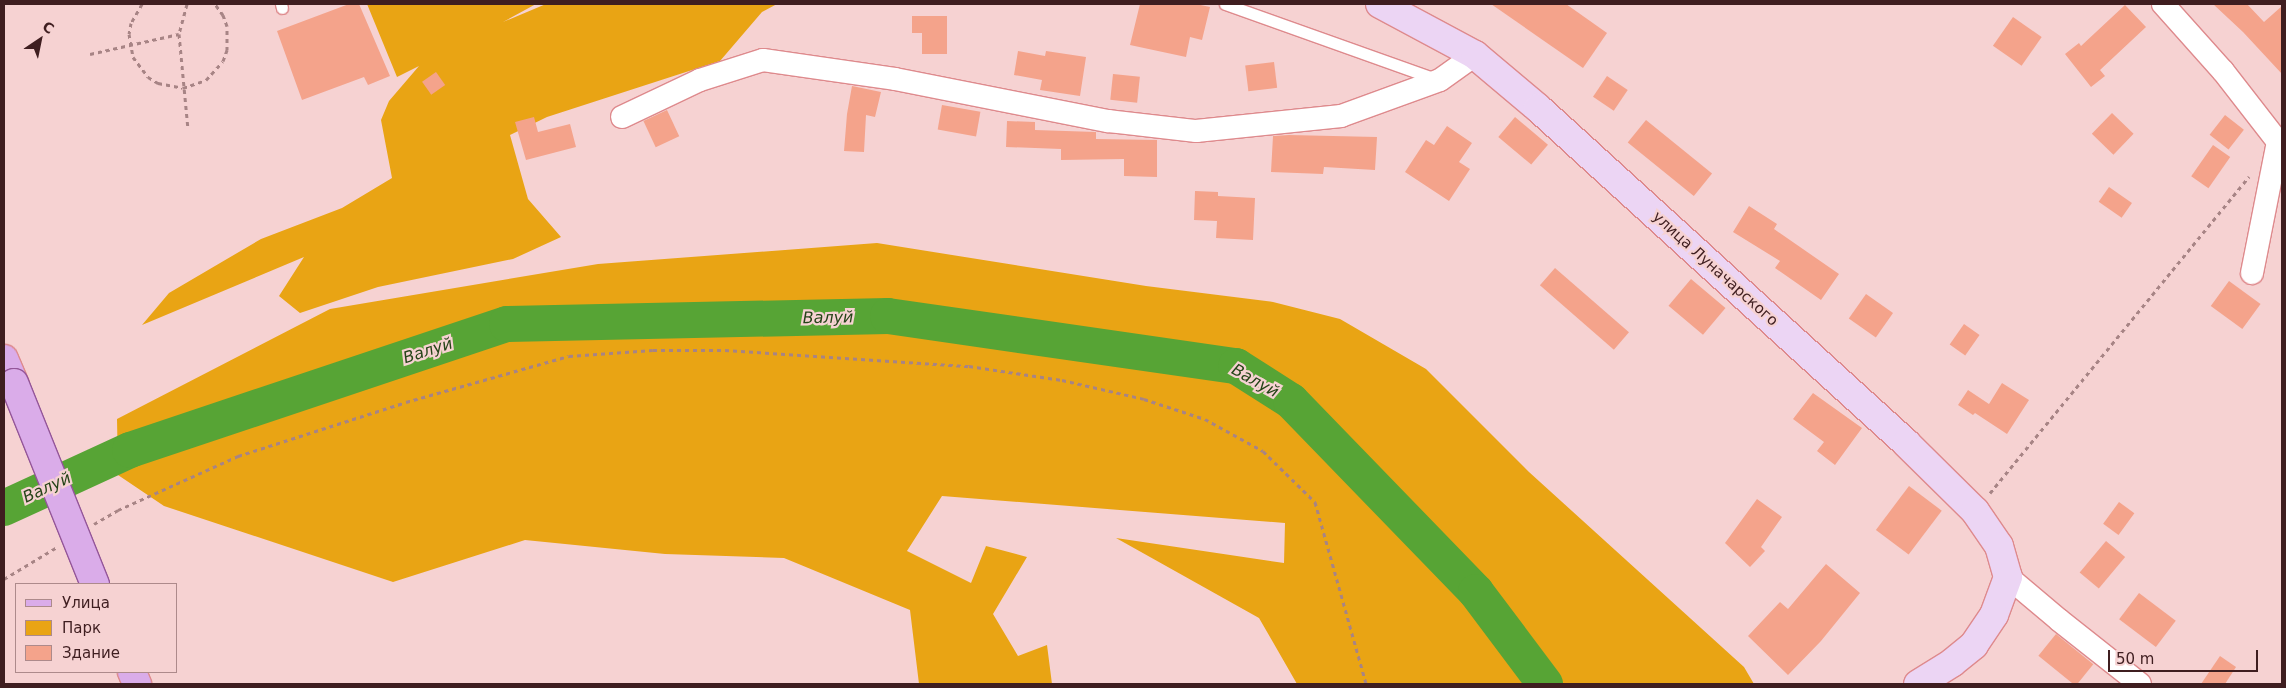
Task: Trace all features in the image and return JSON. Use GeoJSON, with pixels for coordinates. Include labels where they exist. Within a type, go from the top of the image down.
{"type":"FeatureCollection","features":[{"type":"Feature","properties":{"kind":"main road","name":"улица Луначарского"},"geometry":{"type":"LineString","coordinates":[[1380,4],[1475,55],[1538,108],[1847,389],[1906,443],[1975,511],[1999,546],[2008,577]]}},
{"type":"Feature","properties":{"kind":"main road"},"geometry":{"type":"LineString","coordinates":[[9,371],[96,583]]}},
{"type":"Feature","properties":{"kind":"main road"},"geometry":{"type":"LineString","coordinates":[[1918,684],[1952,663],[1974,645],[1994,615],[2008,577]]}},
{"type":"Feature","properties":{"kind":"street"},"geometry":{"type":"LineString","coordinates":[[2163,4],[2223,71],[2281,146],[2252,273]]}},
{"type":"Feature","properties":{"kind":"street"},"geometry":{"type":"LineString","coordinates":[[622,117],[700,80],[763,60],[895,79],[1108,121],[1196,131],[1341,116],[1440,80],[1475,55]]}},
{"type":"Feature","properties":{"kind":"street"},"geometry":{"type":"LineString","coordinates":[[2008,577],[2140,684]]}},
{"type":"Feature","properties":{"kind":"lane"},"geometry":{"type":"LineString","coordinates":[[1224,4],[1440,80]]}},
{"type":"Feature","properties":{"kind":"path"},"geometry":{"type":"LineString","coordinates":[[142,4],[131,23],[129,45],[132,57],[148,77],[170,87],[184,87],[206,80],[219,66],[227,50],[227,26],[223,15],[215,4]]}},
{"type":"Feature","properties":{"kind":"path"},"geometry":{"type":"LineString","coordinates":[[187,4],[179,34],[188,129]]}},
{"type":"Feature","properties":{"kind":"path"},"geometry":{"type":"LineString","coordinates":[[90,54],[179,34]]}},
{"type":"Feature","properties":{"kind":"path"},"geometry":{"type":"LineString","coordinates":[[1975,511],[2252,173]]}},
{"type":"Feature","properties":{"kind":"path"},"geometry":{"type":"LineString","coordinates":[[93,525],[118,510],[238,456],[406,402],[569,356],[653,350],[725,350],[969,366],[1062,380],[1144,399],[1205,419],[1263,451],[1315,502],[1366,684]]}},
{"type":"Feature","properties":{"kind":"path"},"geometry":{"type":"LineString","coordinates":[[4,579],[61,544]]}},
{"type":"Feature","properties":{"kind":"green space"},"geometry":{"type":"Polygon","coordinates":[[[367,4],[536,4],[503,22],[546,4],[777,4],[762,12],[720,61],[547,117],[510,135],[528,199],[561,237],[513,259],[378,287],[300,313],[279,296],[304,257],[142,325],[169,293],[261,239],[342,208],[392,178],[381,120],[389,101],[419,66],[397,77],[367,4]]]}},
{"type":"Feature","properties":{"kind":"green space"},"geometry":{"type":"Polygon","coordinates":[[[877,243],[1146,286],[1273,302],[1340,319],[1426,369],[1529,472],[1744,667],[1754,684],[1297,684],[1259,618],[1116,538],[1284,563],[1285,523],[942,496],[907,551],[971,583],[986,546],[1027,557],[993,614],[1018,656],[1047,645],[1052,684],[919,684],[910,610],[784,558],[665,554],[525,540],[393,582],[164,506],[118,475],[117,419],[330,309],[598,264],[877,243]]]}},
{"type":"Feature","properties":{"kind":"building"},"geometry":{"type":"Polygon","coordinates":[[[349,4],[359,4],[390,76],[368,85],[364,77],[302,100],[277,31],[349,4]]]}},
{"type":"Feature","properties":{"kind":"building"},"geometry":{"type":"Polygon","coordinates":[[[1140,4],[1196,4],[1210,7],[1202,40],[1190,37],[1186,57],[1130,45],[1140,4]]]}},
{"type":"Feature","properties":{"kind":"building"},"geometry":{"type":"Polygon","coordinates":[[[1491,4],[1566,4],[1607,33],[1583,68],[1491,4]]]}},
{"type":"Feature","properties":{"kind":"building"},"geometry":{"type":"Polygon","coordinates":[[[2213,4],[2247,4],[2264,22],[2282,6],[2282,74],[2243,32],[2213,4]]]}},
{"type":"Feature","properties":{"kind":"building"},"geometry":{"type":"Polygon","coordinates":[[[2125,5],[2146,27],[2100,70],[2105,76],[2091,87],[2065,54],[2079,43],[2081,46],[2125,5]]]}},
{"type":"Feature","properties":{"kind":"building"},"geometry":{"type":"Polygon","coordinates":[[[912,16],[947,16],[947,54],[922,54],[922,33],[912,33],[912,16]]]}},
{"type":"Feature","properties":{"kind":"building"},"geometry":{"type":"Polygon","coordinates":[[[2013,17],[2042,37],[2022,66],[1993,46],[2013,17]]]}},
{"type":"Feature","properties":{"kind":"building"},"geometry":{"type":"Polygon","coordinates":[[[1018,51],[1045,56],[1046,51],[1086,57],[1080,96],[1040,90],[1042,80],[1014,75],[1018,51]]]}},
{"type":"Feature","properties":{"kind":"building"},"geometry":{"type":"Polygon","coordinates":[[[1274,62],[1277,88],[1248,91],[1245,66],[1274,62]]]}},
{"type":"Feature","properties":{"kind":"building"},"geometry":{"type":"Polygon","coordinates":[[[436,72],[445,85],[431,95],[422,82],[436,72]]]}},
{"type":"Feature","properties":{"kind":"building"},"geometry":{"type":"Polygon","coordinates":[[[1113,74],[1140,77],[1137,103],[1110,100],[1113,74]]]}},
{"type":"Feature","properties":{"kind":"building"},"geometry":{"type":"Polygon","coordinates":[[[1607,76],[1628,90],[1614,111],[1593,97],[1607,76]]]}},
{"type":"Feature","properties":{"kind":"building"},"geometry":{"type":"Polygon","coordinates":[[[852,86],[881,92],[875,117],[866,115],[864,152],[844,151],[847,114],[852,86]]]}},
{"type":"Feature","properties":{"kind":"building"},"geometry":{"type":"Polygon","coordinates":[[[942,105],[980,112],[976,136],[938,130],[942,105]]]}},
{"type":"Feature","properties":{"kind":"building"},"geometry":{"type":"Polygon","coordinates":[[[667,110],[679,136],[656,147],[643,121],[667,110]]]}},
{"type":"Feature","properties":{"kind":"building"},"geometry":{"type":"Polygon","coordinates":[[[2112,113],[2134,134],[2113,155],[2092,134],[2112,113]]]}},
{"type":"Feature","properties":{"kind":"building"},"geometry":{"type":"Polygon","coordinates":[[[2225,115],[2244,130],[2229,149],[2210,135],[2225,115]]]}},
{"type":"Feature","properties":{"kind":"building"},"geometry":{"type":"Polygon","coordinates":[[[534,117],[538,132],[570,124],[576,147],[526,160],[515,122],[534,117]]]}},
{"type":"Feature","properties":{"kind":"building"},"geometry":{"type":"Polygon","coordinates":[[[1515,117],[1548,145],[1531,165],[1498,137],[1515,117]]]}},
{"type":"Feature","properties":{"kind":"building"},"geometry":{"type":"Polygon","coordinates":[[[1646,120],[1712,173],[1694,196],[1628,143],[1646,120]]]}},
{"type":"Feature","properties":{"kind":"building"},"geometry":{"type":"Polygon","coordinates":[[[1007,121],[1035,122],[1035,130],[1096,132],[1096,139],[1157,140],[1157,177],[1124,176],[1124,159],[1061,160],[1061,149],[1006,147],[1007,121]]]}},
{"type":"Feature","properties":{"kind":"building"},"geometry":{"type":"Polygon","coordinates":[[[1447,126],[1472,143],[1459,162],[1470,169],[1449,201],[1405,172],[1426,140],[1434,145],[1447,126]]]}},
{"type":"Feature","properties":{"kind":"building"},"geometry":{"type":"Polygon","coordinates":[[[1273,136],[1377,137],[1375,170],[1324,167],[1323,174],[1271,172],[1273,136]]]}},
{"type":"Feature","properties":{"kind":"building"},"geometry":{"type":"Polygon","coordinates":[[[2213,145],[2230,157],[2208,188],[2191,176],[2213,145]]]}},
{"type":"Feature","properties":{"kind":"building"},"geometry":{"type":"Polygon","coordinates":[[[2109,187],[2132,203],[2122,218],[2099,202],[2109,187]]]}},
{"type":"Feature","properties":{"kind":"building"},"geometry":{"type":"Polygon","coordinates":[[[1195,191],[1218,192],[1218,196],[1255,198],[1253,240],[1216,238],[1217,221],[1194,220],[1195,191]]]}},
{"type":"Feature","properties":{"kind":"building"},"geometry":{"type":"Polygon","coordinates":[[[1749,206],[1777,224],[1774,229],[1839,274],[1821,300],[1775,268],[1780,261],[1733,232],[1749,206]]]}},
{"type":"Feature","properties":{"kind":"building"},"geometry":{"type":"Polygon","coordinates":[[[1555,268],[1629,332],[1614,350],[1540,285],[1555,268]]]}},
{"type":"Feature","properties":{"kind":"building"},"geometry":{"type":"Polygon","coordinates":[[[1691,279],[1725,308],[1703,335],[1669,306],[1691,279]]]}},
{"type":"Feature","properties":{"kind":"building"},"geometry":{"type":"Polygon","coordinates":[[[2229,281],[2261,304],[2242,329],[2211,306],[2229,281]]]}},
{"type":"Feature","properties":{"kind":"building"},"geometry":{"type":"Polygon","coordinates":[[[1866,294],[1893,313],[1876,338],[1849,319],[1866,294]]]}},
{"type":"Feature","properties":{"kind":"building"},"geometry":{"type":"Polygon","coordinates":[[[1964,324],[1980,335],[1965,355],[1950,344],[1964,324]]]}},
{"type":"Feature","properties":{"kind":"building"},"geometry":{"type":"Polygon","coordinates":[[[2002,383],[2029,400],[2007,434],[1975,413],[1973,415],[1958,405],[1968,390],[1989,404],[2002,383]]]}},
{"type":"Feature","properties":{"kind":"building"},"geometry":{"type":"Polygon","coordinates":[[[1813,393],[1862,428],[1835,465],[1817,451],[1824,442],[1793,419],[1813,393]]]}},
{"type":"Feature","properties":{"kind":"building"},"geometry":{"type":"Polygon","coordinates":[[[1909,486],[1942,511],[1909,555],[1876,530],[1909,486]]]}},
{"type":"Feature","properties":{"kind":"building"},"geometry":{"type":"Polygon","coordinates":[[[1757,499],[1782,517],[1761,547],[1765,551],[1750,567],[1725,543],[1757,499]]]}},
{"type":"Feature","properties":{"kind":"building"},"geometry":{"type":"Polygon","coordinates":[[[2119,502],[2134,513],[2119,535],[2103,524],[2119,502]]]}},
{"type":"Feature","properties":{"kind":"building"},"geometry":{"type":"Polygon","coordinates":[[[2106,541],[2125,557],[2099,588],[2080,572],[2106,541]]]}},
{"type":"Feature","properties":{"kind":"building"},"geometry":{"type":"Polygon","coordinates":[[[1826,564],[1860,593],[1821,641],[1788,675],[1748,636],[1780,602],[1788,609],[1826,564]]]}},
{"type":"Feature","properties":{"kind":"building"},"geometry":{"type":"Polygon","coordinates":[[[2139,593],[2176,621],[2156,647],[2119,619],[2139,593]]]}},
{"type":"Feature","properties":{"kind":"building"},"geometry":{"type":"Polygon","coordinates":[[[2056,634],[2093,664],[2077,684],[2073,684],[2038,656],[2056,634]]]}},
{"type":"Feature","properties":{"kind":"building"},"geometry":{"type":"Polygon","coordinates":[[[2220,656],[2236,667],[2225,684],[2201,684],[2220,656]]]}},
{"type":"Feature","properties":{"kind":"waterway","name":"Валуй"},"geometry":{"type":"LineString","coordinates":[[4,508],[130,450],[507,324],[888,316],[1236,366],[1291,401],[1476,592],[1545,684]]}}]}
